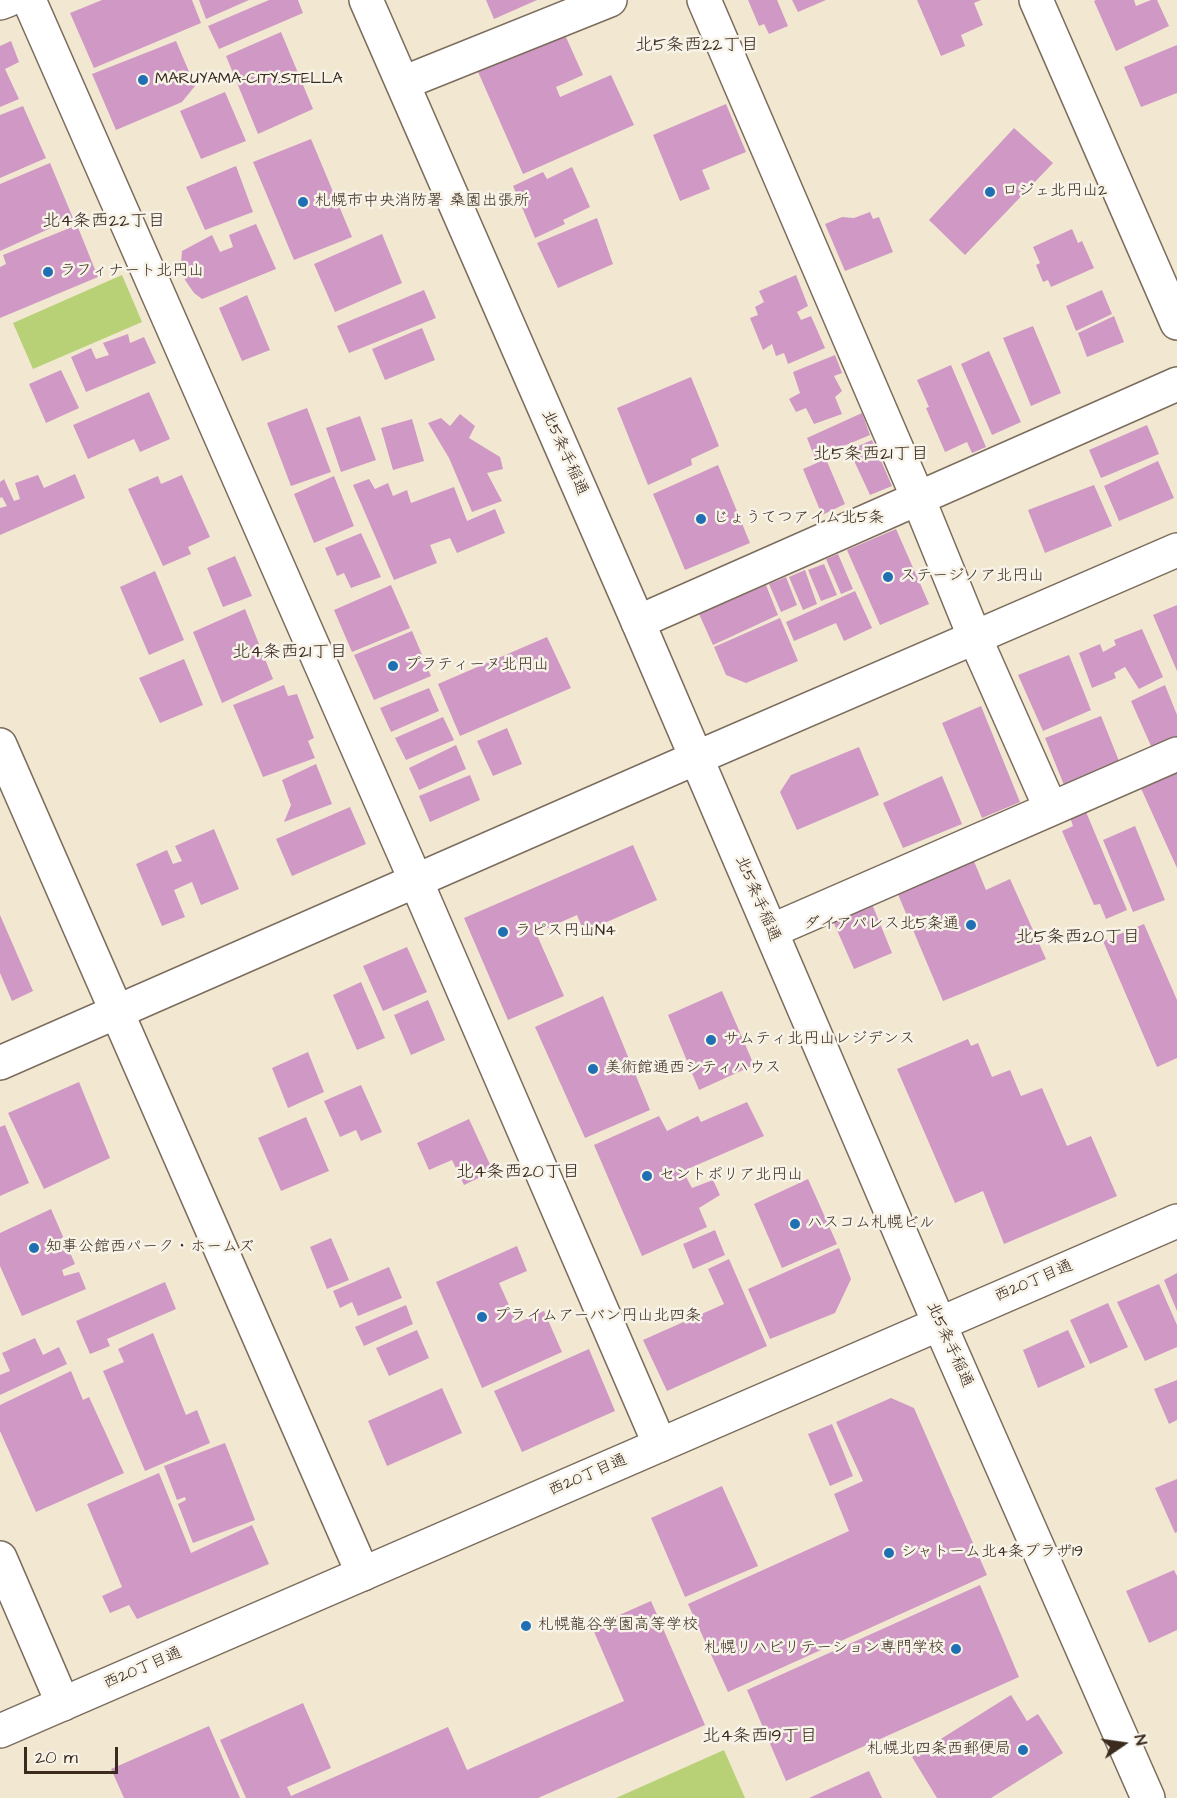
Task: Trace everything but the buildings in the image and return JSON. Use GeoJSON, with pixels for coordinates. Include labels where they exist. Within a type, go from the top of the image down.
{"type":"FeatureCollection","features":[{"type":"Feature","properties":{"kind":"street"},"geometry":{"type":"LineString","coordinates":[[0,3],[8,0]]}},
{"type":"Feature","properties":{"kind":"street"},"geometry":{"type":"LineString","coordinates":[[29,0],[416,881],[660,1445]]}},
{"type":"Feature","properties":{"kind":"street","name":"北5条手稲通"},"geometry":{"type":"LineString","coordinates":[[366,0],[638,622],[939,1323],[1148,1798]]}},
{"type":"Feature","properties":{"kind":"street"},"geometry":{"type":"LineString","coordinates":[[403,83],[610,0]]}},
{"type":"Feature","properties":{"kind":"street"},"geometry":{"type":"LineString","coordinates":[[704,0],[918,498],[975,638],[1051,809]]}},
{"type":"Feature","properties":{"kind":"street"},"geometry":{"type":"LineString","coordinates":[[1036,0],[1166,269],[1177,323]]}},
{"type":"Feature","properties":{"kind":"street"},"geometry":{"type":"LineString","coordinates":[[638,622],[1177,384]]}},
{"type":"Feature","properties":{"kind":"street"},"geometry":{"type":"LineString","coordinates":[[0,1063],[1177,550]]}},
{"type":"Feature","properties":{"kind":"street"},"geometry":{"type":"LineString","coordinates":[[0,745],[363,1574]]}},
{"type":"Feature","properties":{"kind":"street"},"geometry":{"type":"LineString","coordinates":[[771,931],[1177,754]]}},
{"type":"Feature","properties":{"kind":"street","name":"西20丁目通"},"geometry":{"type":"LineString","coordinates":[[0,1731],[1177,1221]]}},
{"type":"Feature","properties":{"kind":"street"},"geometry":{"type":"LineString","coordinates":[[0,1558],[63,1704]]}},
{"type":"Feature","properties":{"kind":"green space"},"geometry":{"type":"Polygon","coordinates":[[[122,275],[142,322],[33,369],[13,323],[122,275]]]}},
{"type":"Feature","properties":{"kind":"green space"},"geometry":{"type":"Polygon","coordinates":[[[724,1750],[745,1798],[616,1798],[724,1750]]]}},
{"type":"Feature","properties":{"kind":"place","name":"MARUYAMA-CITY.STELLA"},"geometry":{"type":"Point","coordinates":[143,80]}},
{"type":"Feature","properties":{"kind":"place","name":"ロジェ北円山2"},"geometry":{"type":"Point","coordinates":[990,192]}},
{"type":"Feature","properties":{"kind":"place","name":"札幌市中央消防署 桑園出張所"},"geometry":{"type":"Point","coordinates":[303,202]}},
{"type":"Feature","properties":{"kind":"place","name":"ラフィナート北円山"},"geometry":{"type":"Point","coordinates":[48,272]}},
{"type":"Feature","properties":{"kind":"place","name":"じょうてつアイム北5条"},"geometry":{"type":"Point","coordinates":[701,519]}},
{"type":"Feature","properties":{"kind":"place","name":"ステージノア北円山"},"geometry":{"type":"Point","coordinates":[888,577]}},
{"type":"Feature","properties":{"kind":"place","name":"プラティーヌ北円山"},"geometry":{"type":"Point","coordinates":[393,666]}},
{"type":"Feature","properties":{"kind":"place","name":"ダイアパレス北5条通"},"geometry":{"type":"Point","coordinates":[971,925]}},
{"type":"Feature","properties":{"kind":"place","name":"ラピス円山N4"},"geometry":{"type":"Point","coordinates":[503,932]}},
{"type":"Feature","properties":{"kind":"place","name":"サムティ北円山レジデンス"},"geometry":{"type":"Point","coordinates":[711,1040]}},
{"type":"Feature","properties":{"kind":"place","name":"美術館通西シティハウス"},"geometry":{"type":"Point","coordinates":[593,1069]}},
{"type":"Feature","properties":{"kind":"place","name":"セントポリア北円山"},"geometry":{"type":"Point","coordinates":[647,1176]}},
{"type":"Feature","properties":{"kind":"place","name":"ハスコム札幌ビル"},"geometry":{"type":"Point","coordinates":[795,1224]}},
{"type":"Feature","properties":{"kind":"place","name":"知事公館西パーク・ホームズ"},"geometry":{"type":"Point","coordinates":[34,1248]}},
{"type":"Feature","properties":{"kind":"place","name":"プライムアーバン円山北四条"},"geometry":{"type":"Point","coordinates":[482,1317]}},
{"type":"Feature","properties":{"kind":"place","name":"シャトーム北4条プラザ19"},"geometry":{"type":"Point","coordinates":[889,1553]}},
{"type":"Feature","properties":{"kind":"place","name":"札幌龍谷学園高等学校"},"geometry":{"type":"Point","coordinates":[526,1626]}},
{"type":"Feature","properties":{"kind":"place","name":"札幌リハビリテーション専門学校"},"geometry":{"type":"Point","coordinates":[956,1649]}},
{"type":"Feature","properties":{"kind":"place","name":"札幌北四条西郵便局"},"geometry":{"type":"Point","coordinates":[1023,1750]}},
{"type":"Feature","properties":{"kind":"district","name":"北5条西22丁目"},"geometry":{"type":"Point","coordinates":[697,46]}},
{"type":"Feature","properties":{"kind":"district","name":"北4条西22丁目"},"geometry":{"type":"Point","coordinates":[104,222]}},
{"type":"Feature","properties":{"kind":"district","name":"北5条西21丁目"},"geometry":{"type":"Point","coordinates":[871,455]}},
{"type":"Feature","properties":{"kind":"district","name":"北4条西21丁目"},"geometry":{"type":"Point","coordinates":[290,653]}},
{"type":"Feature","properties":{"kind":"district","name":"北5条西20丁目"},"geometry":{"type":"Point","coordinates":[1078,938]}},
{"type":"Feature","properties":{"kind":"district","name":"北4条西20丁目"},"geometry":{"type":"Point","coordinates":[518,1173]}},
{"type":"Feature","properties":{"kind":"district","name":"北4条西19丁目"},"geometry":{"type":"Point","coordinates":[760,1737]}}]}
